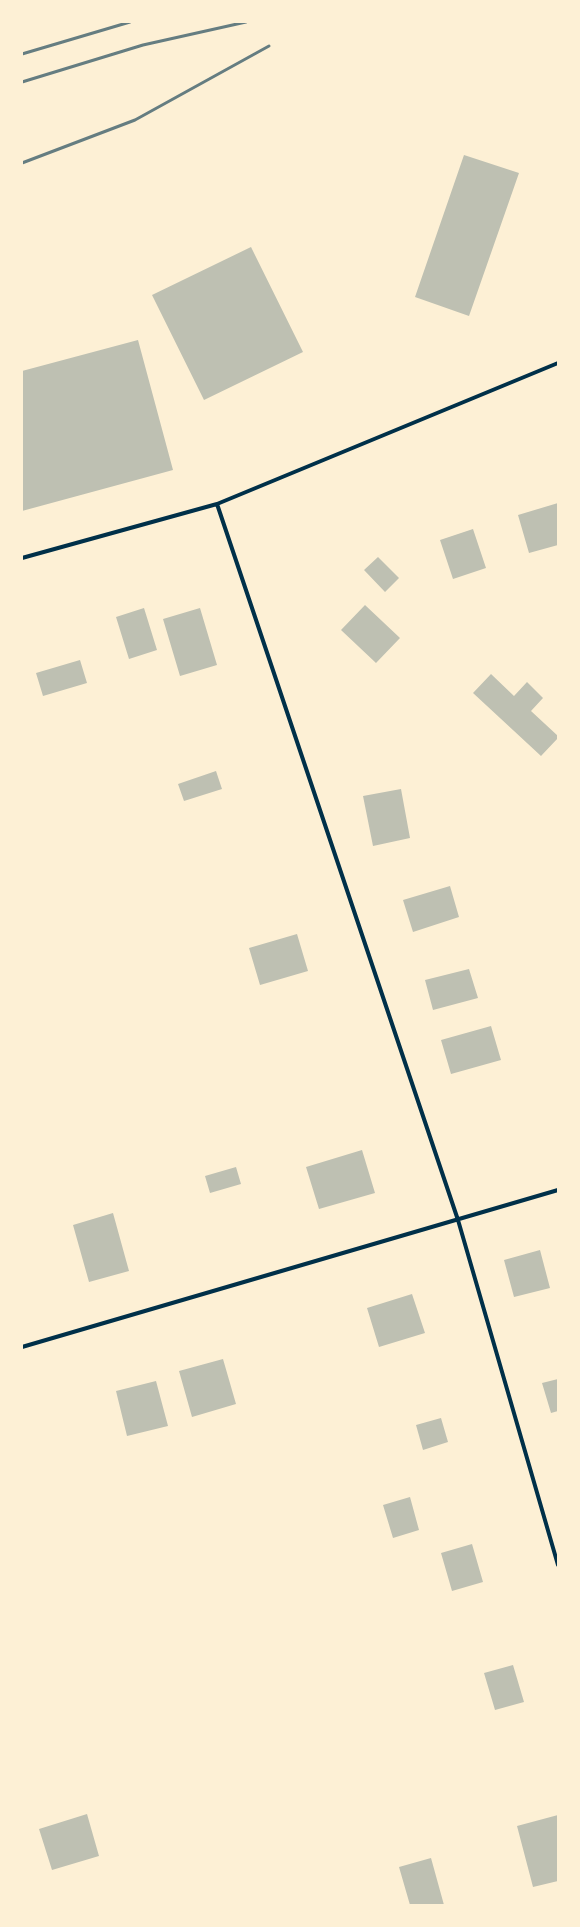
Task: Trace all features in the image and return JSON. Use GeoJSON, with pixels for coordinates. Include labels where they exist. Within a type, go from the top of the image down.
{"type":"FeatureCollection","features":[{"type":"Feature","properties":{"kind":"street"},"geometry":{"type":"LineString","coordinates":[[22,558],[217,504],[558,363]]}},
{"type":"Feature","properties":{"kind":"street"},"geometry":{"type":"LineString","coordinates":[[217,504],[458,1220],[558,1565]]}},
{"type":"Feature","properties":{"kind":"street"},"geometry":{"type":"LineString","coordinates":[[22,1347],[558,1190]]}},
{"type":"Feature","properties":{"kind":"building"},"geometry":{"type":"Polygon","coordinates":[[[464,155],[519,173],[469,316],[415,297],[464,155]]]}},
{"type":"Feature","properties":{"kind":"building"},"geometry":{"type":"Polygon","coordinates":[[[251,247],[303,352],[204,400],[152,295],[251,247]]]}},
{"type":"Feature","properties":{"kind":"building"},"geometry":{"type":"Polygon","coordinates":[[[138,340],[173,470],[22,511],[22,371],[138,340]]]}},
{"type":"Feature","properties":{"kind":"building"},"geometry":{"type":"Polygon","coordinates":[[[558,503],[558,545],[529,553],[518,515],[558,503]]]}},
{"type":"Feature","properties":{"kind":"building"},"geometry":{"type":"Polygon","coordinates":[[[473,529],[486,568],[453,579],[440,540],[473,529]]]}},
{"type":"Feature","properties":{"kind":"building"},"geometry":{"type":"Polygon","coordinates":[[[378,557],[399,578],[385,592],[364,570],[378,557]]]}},
{"type":"Feature","properties":{"kind":"building"},"geometry":{"type":"Polygon","coordinates":[[[365,605],[400,638],[376,663],[341,630],[365,605]]]}},
{"type":"Feature","properties":{"kind":"building"},"geometry":{"type":"Polygon","coordinates":[[[144,608],[157,650],[129,659],[116,617],[144,608]]]}},
{"type":"Feature","properties":{"kind":"building"},"geometry":{"type":"Polygon","coordinates":[[[200,608],[217,665],[180,676],[163,619],[200,608]]]}},
{"type":"Feature","properties":{"kind":"building"},"geometry":{"type":"Polygon","coordinates":[[[80,660],[87,683],[43,696],[36,673],[80,660]]]}},
{"type":"Feature","properties":{"kind":"building"},"geometry":{"type":"Polygon","coordinates":[[[491,674],[514,696],[527,682],[543,698],[531,711],[558,736],[558,738],[541,756],[473,693],[491,674]]]}},
{"type":"Feature","properties":{"kind":"building"},"geometry":{"type":"Polygon","coordinates":[[[216,771],[222,789],[184,801],[178,784],[216,771]]]}},
{"type":"Feature","properties":{"kind":"building"},"geometry":{"type":"Polygon","coordinates":[[[401,789],[410,838],[373,846],[363,796],[401,789]]]}},
{"type":"Feature","properties":{"kind":"building"},"geometry":{"type":"Polygon","coordinates":[[[450,886],[459,917],[413,932],[403,900],[450,886]]]}},
{"type":"Feature","properties":{"kind":"building"},"geometry":{"type":"Polygon","coordinates":[[[297,934],[308,971],[260,985],[249,948],[297,934]]]}},
{"type":"Feature","properties":{"kind":"building"},"geometry":{"type":"Polygon","coordinates":[[[469,969],[478,998],[433,1010],[425,980],[469,969]]]}},
{"type":"Feature","properties":{"kind":"building"},"geometry":{"type":"Polygon","coordinates":[[[491,1026],[501,1060],[451,1074],[441,1040],[491,1026]]]}},
{"type":"Feature","properties":{"kind":"building"},"geometry":{"type":"Polygon","coordinates":[[[362,1150],[375,1193],[319,1209],[306,1167],[362,1150]]]}},
{"type":"Feature","properties":{"kind":"building"},"geometry":{"type":"Polygon","coordinates":[[[236,1167],[241,1184],[210,1193],[205,1176],[236,1167]]]}},
{"type":"Feature","properties":{"kind":"building"},"geometry":{"type":"Polygon","coordinates":[[[113,1213],[129,1271],[89,1282],[73,1225],[113,1213]]]}},
{"type":"Feature","properties":{"kind":"building"},"geometry":{"type":"Polygon","coordinates":[[[540,1250],[550,1288],[514,1297],[504,1260],[540,1250]]]}},
{"type":"Feature","properties":{"kind":"building"},"geometry":{"type":"Polygon","coordinates":[[[412,1294],[425,1333],[379,1347],[367,1308],[412,1294]]]}},
{"type":"Feature","properties":{"kind":"building"},"geometry":{"type":"Polygon","coordinates":[[[223,1359],[236,1404],[192,1417],[179,1371],[223,1359]]]}},
{"type":"Feature","properties":{"kind":"building"},"geometry":{"type":"Polygon","coordinates":[[[558,1379],[558,1411],[551,1413],[542,1383],[558,1379]]]}},
{"type":"Feature","properties":{"kind":"building"},"geometry":{"type":"Polygon","coordinates":[[[156,1381],[168,1426],[127,1436],[116,1391],[156,1381]]]}},
{"type":"Feature","properties":{"kind":"building"},"geometry":{"type":"Polygon","coordinates":[[[441,1418],[448,1442],[423,1450],[416,1425],[441,1418]]]}},
{"type":"Feature","properties":{"kind":"building"},"geometry":{"type":"Polygon","coordinates":[[[410,1497],[419,1530],[393,1538],[383,1505],[410,1497]]]}},
{"type":"Feature","properties":{"kind":"building"},"geometry":{"type":"Polygon","coordinates":[[[472,1544],[483,1582],[452,1591],[441,1553],[472,1544]]]}},
{"type":"Feature","properties":{"kind":"building"},"geometry":{"type":"Polygon","coordinates":[[[513,1665],[524,1702],[495,1710],[484,1673],[513,1665]]]}},
{"type":"Feature","properties":{"kind":"building"},"geometry":{"type":"Polygon","coordinates":[[[87,1814],[99,1856],[52,1870],[39,1829],[87,1814]]]}},
{"type":"Feature","properties":{"kind":"building"},"geometry":{"type":"Polygon","coordinates":[[[558,1815],[558,1881],[533,1887],[517,1826],[558,1815]]]}},
{"type":"Feature","properties":{"kind":"building"},"geometry":{"type":"Polygon","coordinates":[[[431,1858],[444,1905],[410,1905],[399,1867],[431,1858]]]}},
{"type":"Feature","properties":{"kind":"railway"},"geometry":{"type":"LineString","coordinates":[[22,54],[130,22]]}},
{"type":"Feature","properties":{"kind":"railway"},"geometry":{"type":"LineString","coordinates":[[22,82],[143,45],[246,22]]}},
{"type":"Feature","properties":{"kind":"railway"},"geometry":{"type":"LineString","coordinates":[[22,163],[135,120],[269,46]]}}]}
